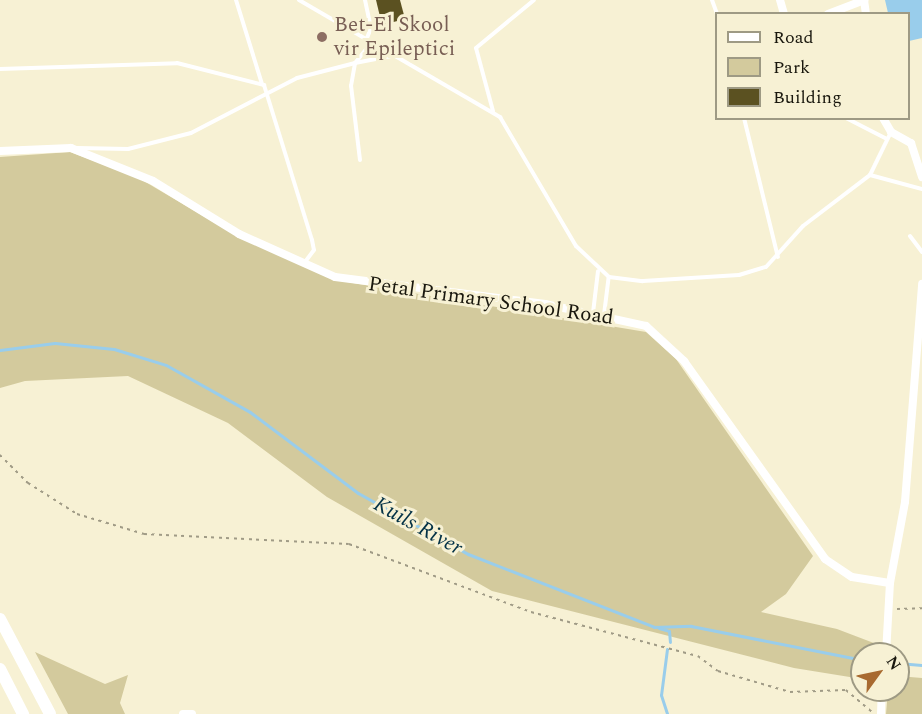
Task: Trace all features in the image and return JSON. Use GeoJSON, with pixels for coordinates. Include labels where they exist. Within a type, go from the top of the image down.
{"type":"FeatureCollection","features":[{"type":"Feature","properties":{"kind":"main road"},"geometry":{"type":"LineString","coordinates":[[0,619],[50,714]]}},
{"type":"Feature","properties":{"kind":"main road"},"geometry":{"type":"LineString","coordinates":[[0,669],[22,714]]}},
{"type":"Feature","properties":{"kind":"street"},"geometry":{"type":"LineString","coordinates":[[833,12],[864,0]]}},
{"type":"Feature","properties":{"kind":"street"},"geometry":{"type":"LineString","coordinates":[[884,120],[889,136],[911,143],[922,177]]}},
{"type":"Feature","properties":{"kind":"street","name":"Petal Primary School Road"},"geometry":{"type":"LineString","coordinates":[[0,151],[71,148],[153,181],[301,265],[359,282],[593,313],[646,326],[670,344],[825,559],[852,577],[890,583]]}},
{"type":"Feature","properties":{"kind":"street"},"geometry":{"type":"LineString","coordinates":[[888,642],[891,608],[890,583],[905,502],[922,284]]}},
{"type":"Feature","properties":{"kind":"street"},"geometry":{"type":"LineString","coordinates":[[183,714],[192,714]]}},
{"type":"Feature","properties":{"kind":"lane"},"geometry":{"type":"LineString","coordinates":[[236,0],[314,246],[301,265]]}},
{"type":"Feature","properties":{"kind":"lane"},"geometry":{"type":"LineString","coordinates":[[299,0],[493,111],[510,130],[576,246],[598,271],[609,277],[643,281],[739,275],[779,258],[803,226],[870,175],[889,136],[851,120]]}},
{"type":"Feature","properties":{"kind":"lane"},"geometry":{"type":"LineString","coordinates":[[365,0],[371,28],[367,38]]}},
{"type":"Feature","properties":{"kind":"lane"},"geometry":{"type":"LineString","coordinates":[[493,111],[476,48],[534,0]]}},
{"type":"Feature","properties":{"kind":"lane"},"geometry":{"type":"LineString","coordinates":[[360,160],[351,86],[355,63],[373,41]]}},
{"type":"Feature","properties":{"kind":"lane"},"geometry":{"type":"LineString","coordinates":[[71,148],[123,150],[162,143],[267,93],[355,63],[396,55]]}},
{"type":"Feature","properties":{"kind":"lane"},"geometry":{"type":"LineString","coordinates":[[0,69],[124,61],[177,63],[262,84]]}},
{"type":"Feature","properties":{"kind":"lane"},"geometry":{"type":"LineString","coordinates":[[744,120],[779,258]]}},
{"type":"Feature","properties":{"kind":"lane"},"geometry":{"type":"LineString","coordinates":[[870,175],[922,189]]}},
{"type":"Feature","properties":{"kind":"lane"},"geometry":{"type":"LineString","coordinates":[[910,236],[915,249],[922,252]]}},
{"type":"Feature","properties":{"kind":"lane"},"geometry":{"type":"LineString","coordinates":[[593,313],[598,271]]}},
{"type":"Feature","properties":{"kind":"lane"},"geometry":{"type":"LineString","coordinates":[[604,315],[609,277]]}},
{"type":"Feature","properties":{"kind":"path"},"geometry":{"type":"LineString","coordinates":[[0,455],[28,483],[77,514],[144,534],[349,544],[531,612],[698,656],[718,672],[790,692],[846,690],[874,714]]}},
{"type":"Feature","properties":{"kind":"path"},"geometry":{"type":"LineString","coordinates":[[891,608],[922,608]]}},
{"type":"Feature","properties":{"kind":"green space"},"geometry":{"type":"Polygon","coordinates":[[[70,152],[137,177],[237,236],[335,280],[646,332],[676,359],[813,556],[786,594],[761,612],[837,629],[871,642],[850,642],[850,677],[794,668],[492,591],[327,497],[228,423],[128,376],[25,381],[0,388],[0,157],[70,152]]]}},
{"type":"Feature","properties":{"kind":"green space"},"geometry":{"type":"Polygon","coordinates":[[[35,652],[105,684],[128,675],[120,703],[125,714],[68,714],[35,652]]]}},
{"type":"Feature","properties":{"kind":"green space"},"geometry":{"type":"Polygon","coordinates":[[[910,677],[922,678],[922,714],[886,714],[887,702],[910,702],[910,677]]]}},
{"type":"Feature","properties":{"kind":"water"},"geometry":{"type":"Polygon","coordinates":[[[885,0],[922,0],[922,38],[910,41],[910,12],[888,12],[885,0]]]}},
{"type":"Feature","properties":{"kind":"building"},"geometry":{"type":"Polygon","coordinates":[[[376,0],[400,0],[405,19],[382,25],[376,0]]]}},
{"type":"Feature","properties":{"kind":"waterway","name":"Kuils River"},"geometry":{"type":"LineString","coordinates":[[0,350],[55,343],[114,349],[166,365],[250,412],[358,493],[468,554],[654,627],[691,626],[850,658]]}},
{"type":"Feature","properties":{"kind":"waterway"},"geometry":{"type":"LineString","coordinates":[[659,628],[669,631],[670,642]]}},
{"type":"Feature","properties":{"kind":"waterway"},"geometry":{"type":"LineString","coordinates":[[667,649],[661,695],[667,714]]}},
{"type":"Feature","properties":{"kind":"waterway","name":"Kuils River"},"geometry":{"type":"LineString","coordinates":[[910,664],[922,665]]}},
{"type":"Feature","properties":{"kind":"place","name":"Bet-El Skool vir Epileptici"},"geometry":{"type":"Point","coordinates":[322,37]}}]}
